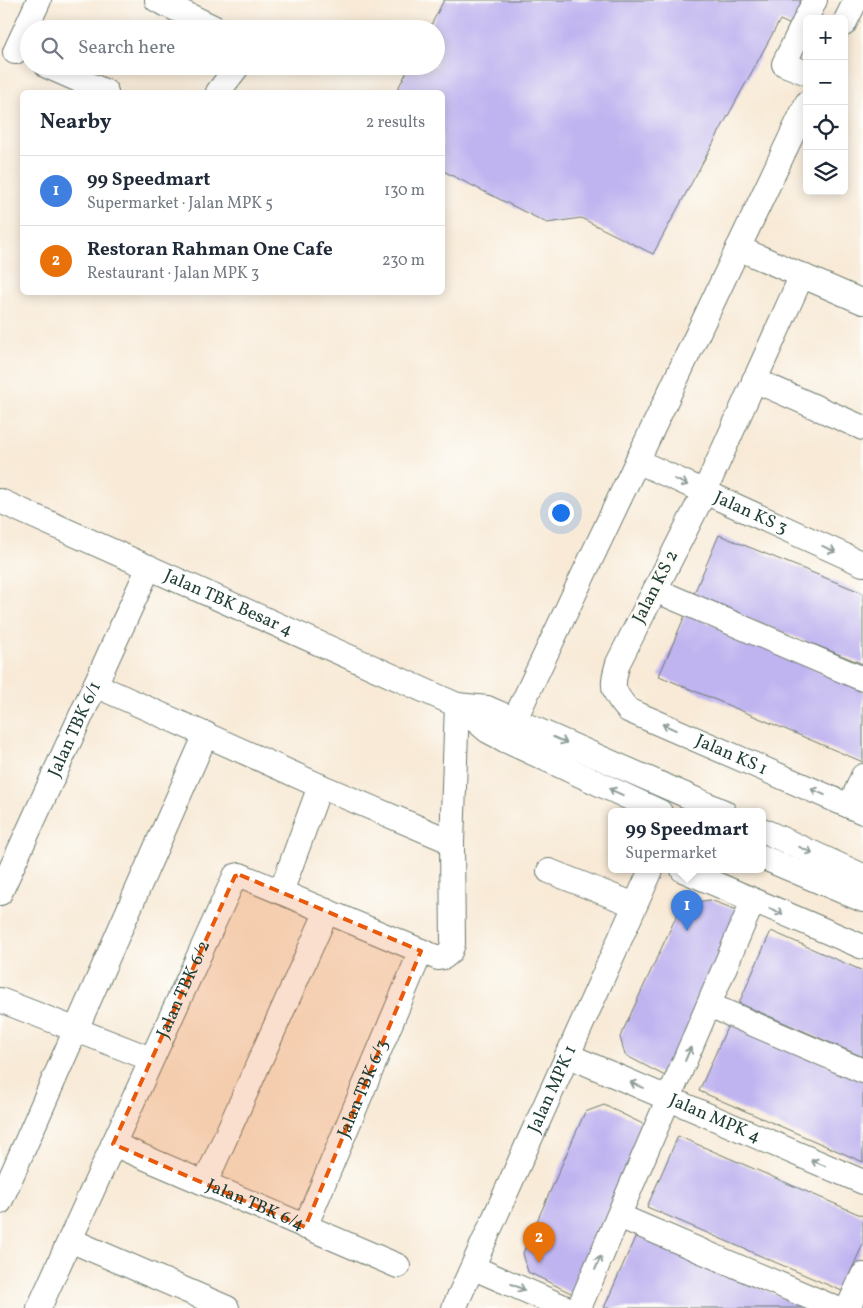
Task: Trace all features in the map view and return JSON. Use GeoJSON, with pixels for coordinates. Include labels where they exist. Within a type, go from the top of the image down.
{"type":"FeatureCollection","features":[{"type":"Feature","properties":{"kind":"street"},"geometry":{"type":"LineString","coordinates":[[30,20],[39,0]]}},
{"type":"Feature","properties":{"kind":"street"},"geometry":{"type":"LineString","coordinates":[[157,0],[198,20]]}},
{"type":"Feature","properties":{"kind":"street"},"geometry":{"type":"LineString","coordinates":[[803,71],[784,64],[815,0]]}},
{"type":"Feature","properties":{"kind":"street"},"geometry":{"type":"LineString","coordinates":[[848,16],[856,0]]}},
{"type":"Feature","properties":{"kind":"street"},"geometry":{"type":"LineString","coordinates":[[67,75],[101,90]]}},
{"type":"Feature","properties":{"kind":"street"},"geometry":{"type":"LineString","coordinates":[[220,90],[231,75]]}},
{"type":"Feature","properties":{"kind":"street"},"geometry":{"type":"LineString","coordinates":[[510,730],[806,105]]}},
{"type":"Feature","properties":{"kind":"street"},"geometry":{"type":"LineString","coordinates":[[738,248],[863,302]]}},
{"type":"Feature","properties":{"kind":"street","name":"Jalan KS 2"},"geometry":{"type":"LineString","coordinates":[[613,682],[618,663],[704,492],[802,275]]}},
{"type":"Feature","properties":{"kind":"street"},"geometry":{"type":"LineString","coordinates":[[754,380],[863,428]]}},
{"type":"Feature","properties":{"kind":"street","name":"Jalan KS 3"},"geometry":{"type":"LineString","coordinates":[[637,461],[863,564]]}},
{"type":"Feature","properties":{"kind":"street","name":"Jalan TBK Besar 4"},"geometry":{"type":"LineString","coordinates":[[0,501],[457,705],[486,708],[510,730]]}},
{"type":"Feature","properties":{"kind":"street","name":"Jalan TBK 6/1"},"geometry":{"type":"LineString","coordinates":[[0,893],[149,567]]}},
{"type":"Feature","properties":{"kind":"street"},"geometry":{"type":"LineString","coordinates":[[654,590],[863,679]]}},
{"type":"Feature","properties":{"kind":"street","name":"Jalan KS 1"},"geometry":{"type":"LineString","coordinates":[[613,682],[618,697],[628,710],[856,809]]}},
{"type":"Feature","properties":{"kind":"street"},"geometry":{"type":"LineString","coordinates":[[95,685],[320,786],[452,842],[457,705]]}},
{"type":"Feature","properties":{"kind":"street"},"geometry":{"type":"LineString","coordinates":[[510,730],[653,808]]}},
{"type":"Feature","properties":{"kind":"street"},"geometry":{"type":"LineString","coordinates":[[510,730],[714,808]]}},
{"type":"Feature","properties":{"kind":"street"},"geometry":{"type":"LineString","coordinates":[[0,1202],[206,734]]}},
{"type":"Feature","properties":{"kind":"street"},"geometry":{"type":"LineString","coordinates":[[856,809],[863,776]]}},
{"type":"Feature","properties":{"kind":"street"},"geometry":{"type":"LineString","coordinates":[[281,892],[320,786]]}},
{"type":"Feature","properties":{"kind":"street"},"geometry":{"type":"LineString","coordinates":[[766,832],[863,876]]}},
{"type":"Feature","properties":{"kind":"street","name":"Jalan TBK 6/2"},"geometry":{"type":"LineString","coordinates":[[39,1308],[234,876],[240,875],[420,951],[438,958],[444,958],[450,952],[453,944],[452,842]]}},
{"type":"Feature","properties":{"kind":"street"},"geometry":{"type":"LineString","coordinates":[[766,858],[863,900]]}},
{"type":"Feature","properties":{"kind":"street"},"geometry":{"type":"LineString","coordinates":[[549,871],[635,905]]}},
{"type":"Feature","properties":{"kind":"street","name":"Jalan MPK 1"},"geometry":{"type":"LineString","coordinates":[[454,1308],[474,1268],[649,873]]}},
{"type":"Feature","properties":{"kind":"street"},"geometry":{"type":"LineString","coordinates":[[690,873],[863,947]]}},
{"type":"Feature","properties":{"kind":"street"},"geometry":{"type":"LineString","coordinates":[[579,1308],[753,901]]}},
{"type":"Feature","properties":{"kind":"street"},"geometry":{"type":"LineString","coordinates":[[205,1183],[327,911]]}},
{"type":"Feature","properties":{"kind":"street","name":"Jalan TBK 6/3"},"geometry":{"type":"LineString","coordinates":[[305,1226],[420,951]]}},
{"type":"Feature","properties":{"kind":"street"},"geometry":{"type":"LineString","coordinates":[[0,1000],[151,1059]]}},
{"type":"Feature","properties":{"kind":"street"},"geometry":{"type":"LineString","coordinates":[[709,1004],[863,1071]]}},
{"type":"Feature","properties":{"kind":"street","name":"Jalan MPK 4"},"geometry":{"type":"LineString","coordinates":[[567,1055],[863,1182]]}},
{"type":"Feature","properties":{"kind":"street","name":"Jalan TBK 6/4"},"geometry":{"type":"LineString","coordinates":[[113,1144],[398,1266]]}},
{"type":"Feature","properties":{"kind":"street"},"geometry":{"type":"LineString","coordinates":[[619,1216],[835,1308]]}},
{"type":"Feature","properties":{"kind":"street"},"geometry":{"type":"LineString","coordinates":[[70,1240],[227,1308]]}},
{"type":"Feature","properties":{"kind":"street"},"geometry":{"type":"LineString","coordinates":[[474,1268],[566,1308]]}},
{"type":"Feature","properties":{"kind":"street"},"geometry":{"type":"LineString","coordinates":[[848,1308],[863,1275]]}},
{"type":"Feature","properties":{"kind":"highlighted area"},"geometry":{"type":"Polygon","coordinates":[[[240,875],[421,951],[305,1227],[113,1144],[235,876],[240,875]]]}},
{"type":"Feature","properties":{"kind":"building"},"geometry":{"type":"Polygon","coordinates":[[[444,0],[826,0],[815,15],[803,15],[803,31],[780,20],[653,254],[581,218],[547,223],[445,172],[445,90],[397,90],[405,75],[445,75],[445,20],[434,20],[444,0]]]}},
{"type":"Feature","properties":{"kind":"building"},"geometry":{"type":"Polygon","coordinates":[[[719,535],[863,593],[863,664],[693,596],[719,535]]]}},
{"type":"Feature","properties":{"kind":"building"},"geometry":{"type":"Polygon","coordinates":[[[686,613],[863,690],[863,762],[659,676],[686,613]]]}},
{"type":"Feature","properties":{"kind":"building"},"geometry":{"type":"Polygon","coordinates":[[[710,900],[740,911],[667,1077],[625,1055],[620,1037],[682,904],[710,900]]]}},
{"type":"Feature","properties":{"kind":"building"},"geometry":{"type":"Polygon","coordinates":[[[771,931],[863,971],[863,1057],[739,1003],[771,931]]]}},
{"type":"Feature","properties":{"kind":"building"},"geometry":{"type":"Polygon","coordinates":[[[729,1023],[863,1081],[863,1162],[699,1091],[729,1023]]]}},
{"type":"Feature","properties":{"kind":"building"},"geometry":{"type":"Polygon","coordinates":[[[604,1105],[647,1126],[573,1294],[528,1272],[523,1253],[585,1112],[604,1105]]]}},
{"type":"Feature","properties":{"kind":"building"},"geometry":{"type":"Polygon","coordinates":[[[678,1136],[863,1216],[863,1244],[842,1291],[647,1207],[678,1136]]]}},
{"type":"Feature","properties":{"kind":"building"},"geometry":{"type":"Polygon","coordinates":[[[636,1235],[807,1308],[604,1308],[636,1235]]]}},
{"type":"Feature","properties":{"kind":"place","name":"99 Speedmart"},"geometry":{"type":"Point","coordinates":[687,931]}},
{"type":"Feature","properties":{"kind":"place","name":"Restoran Rahman One Cafe"},"geometry":{"type":"Point","coordinates":[539,1263]}}]}
